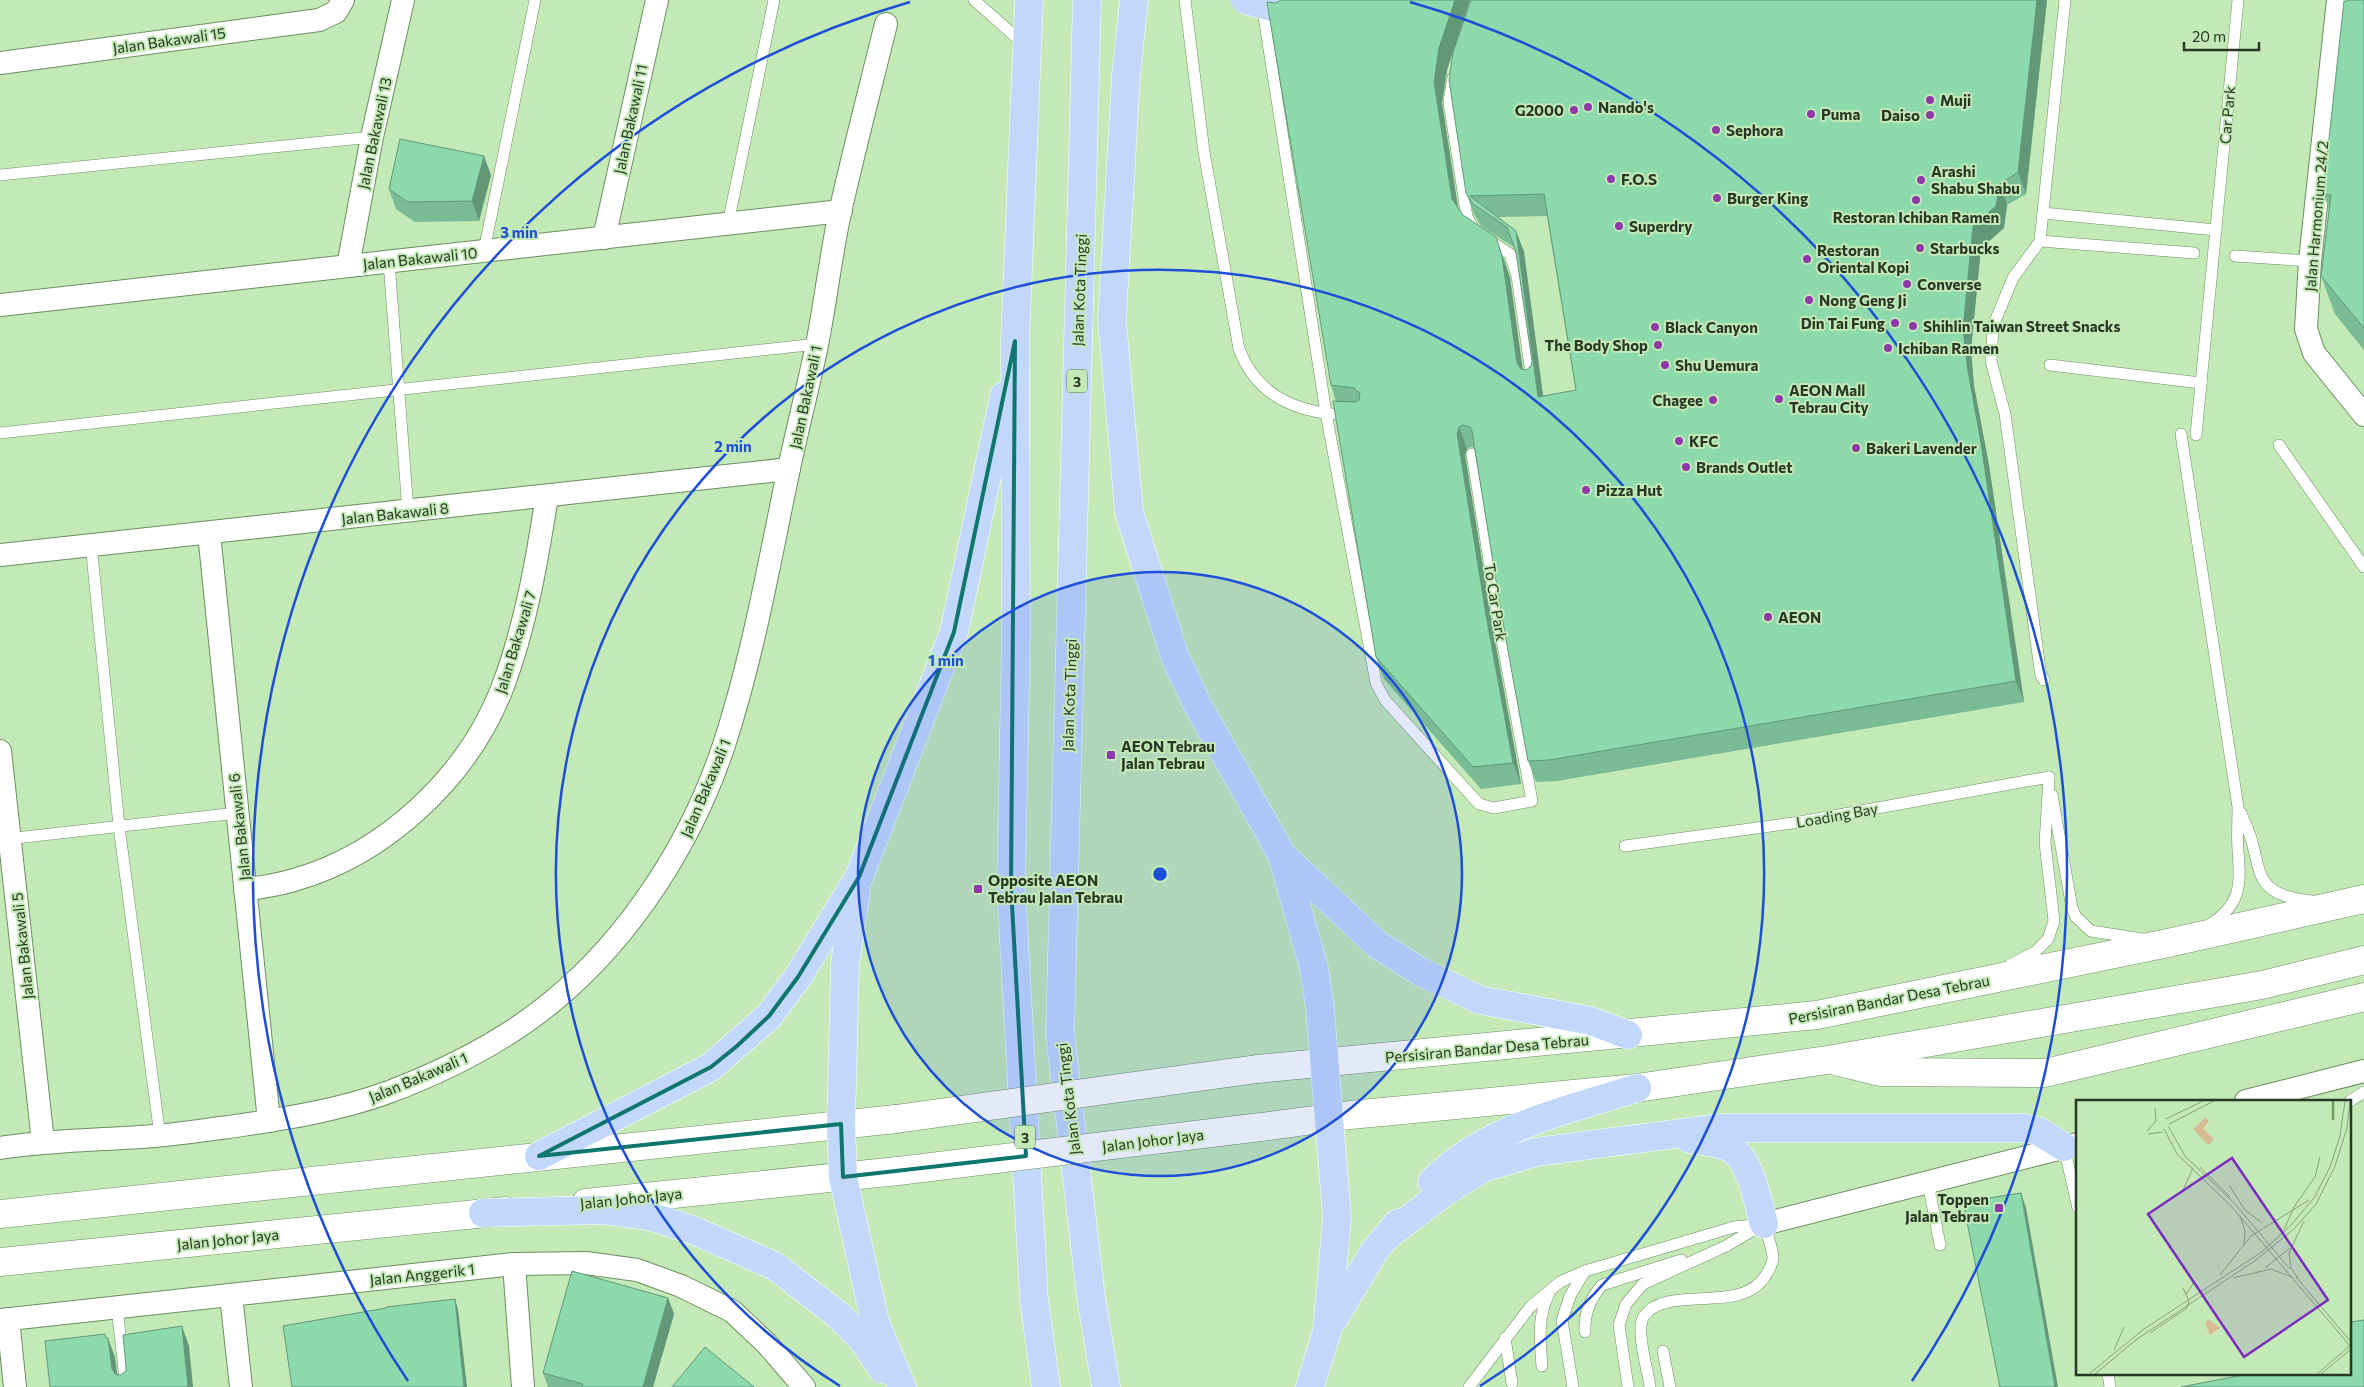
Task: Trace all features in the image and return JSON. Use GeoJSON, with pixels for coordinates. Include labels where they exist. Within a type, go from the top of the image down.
{"type":"FeatureCollection","features":[{"type":"Feature","properties":{"kind":"highway","name":"3"},"geometry":{"type":"LineString","coordinates":[[1028,0],[1015,341],[1016,632],[1011,887],[1034,1299],[1046,1387]]}},
{"type":"Feature","properties":{"kind":"highway","name":"Jalan Kota Tinggi"},"geometry":{"type":"LineString","coordinates":[[1087,0],[1060,1034],[1091,1296],[1106,1387]]}},
{"type":"Feature","properties":{"kind":"highway"},"geometry":{"type":"LineString","coordinates":[[1116,0],[1126,76]]}},
{"type":"Feature","properties":{"kind":"highway"},"geometry":{"type":"LineString","coordinates":[[1134,0],[1126,76],[1112,320],[1129,512],[1179,665],[1197,704],[1282,855],[1314,968],[1320,1008],[1323,1064],[1337,1218],[1327,1331]]}},
{"type":"Feature","properties":{"kind":"highway"},"geometry":{"type":"LineString","coordinates":[[1245,0],[1271,5]]}},
{"type":"Feature","properties":{"kind":"highway"},"geometry":{"type":"LineString","coordinates":[[539,1156],[711,1067],[737,1046],[769,1016],[798,977],[859,877],[954,632],[1015,341]]}},
{"type":"Feature","properties":{"kind":"highway"},"geometry":{"type":"LineString","coordinates":[[1282,855],[1378,944],[1421,972],[1480,1000],[1591,1021],[1628,1035]]}},
{"type":"Feature","properties":{"kind":"highway"},"geometry":{"type":"LineString","coordinates":[[859,877],[845,964],[841,1124],[843,1177],[875,1322],[902,1387]]}},
{"type":"Feature","properties":{"kind":"highway"},"geometry":{"type":"LineString","coordinates":[[1310,1387],[1327,1331],[1352,1285],[1374,1250],[1433,1180],[1478,1146],[1514,1128],[1637,1088]]}},
{"type":"Feature","properties":{"kind":"highway"},"geometry":{"type":"LineString","coordinates":[[1387,1236],[1446,1191],[1483,1168],[1536,1152],[1664,1133],[1720,1128],[2024,1128],[2038,1131],[2071,1145]]}},
{"type":"Feature","properties":{"kind":"highway"},"geometry":{"type":"LineString","coordinates":[[1664,1133],[1720,1145],[1737,1153],[1748,1174],[1764,1224]]}},
{"type":"Feature","properties":{"kind":"highway"},"geometry":{"type":"LineString","coordinates":[[483,1213],[602,1210],[652,1218],[738,1249],[775,1266],[838,1315],[862,1340],[893,1387]]}},
{"type":"Feature","properties":{"kind":"highway"},"geometry":{"type":"LineString","coordinates":[[1102,1359],[1116,1387]]}},
{"type":"Feature","properties":{"kind":"main road","name":"Persisiran Bandar Desa Tebrau"},"geometry":{"type":"LineString","coordinates":[[841,1124],[896,1119],[1257,1069],[1628,1035],[1817,1015],[2176,942],[2336,907],[2364,899]]}},
{"type":"Feature","properties":{"kind":"main road"},"geometry":{"type":"LineString","coordinates":[[1328,1118],[1637,1088],[1827,1060],[2262,985],[2364,960]]}},
{"type":"Feature","properties":{"kind":"main road"},"geometry":{"type":"LineString","coordinates":[[1827,1060],[1880,1072],[2045,1073],[2364,996]]}},
{"type":"Feature","properties":{"kind":"main road","name":"Jalan Johor Jaya"},"geometry":{"type":"LineString","coordinates":[[0,1262],[843,1177],[1328,1118]]}},
{"type":"Feature","properties":{"kind":"main road"},"geometry":{"type":"LineString","coordinates":[[0,1214],[841,1124]]}},
{"type":"Feature","properties":{"kind":"street","name":"Jalan Bakawali 13"},"geometry":{"type":"LineString","coordinates":[[348,266],[372,137],[404,0]]}},
{"type":"Feature","properties":{"kind":"street","name":"Jalan Bakawali 11"},"geometry":{"type":"LineString","coordinates":[[604,238],[656,0]]}},
{"type":"Feature","properties":{"kind":"street","name":"Jalan Harmonium 24/2"},"geometry":{"type":"LineString","coordinates":[[2338,0],[2310,261],[2306,329],[2310,345],[2319,360],[2364,415]]}},
{"type":"Feature","properties":{"kind":"street","name":"Jalan Bakawali 15"},"geometry":{"type":"LineString","coordinates":[[0,63],[319,20],[340,6]]}},
{"type":"Feature","properties":{"kind":"street","name":"Jalan Bakawali 1"},"geometry":{"type":"LineString","coordinates":[[0,1148],[43,1142],[160,1136],[268,1121],[342,1107],[386,1093],[439,1071],[478,1051],[521,1025],[554,1000],[587,969],[641,906],[679,849],[702,803],[723,748],[744,676],[817,344],[841,211],[886,24]]}},
{"type":"Feature","properties":{"kind":"street","name":"Jalan Bakawali 10"},"geometry":{"type":"LineString","coordinates":[[0,306],[841,211]]}},
{"type":"Feature","properties":{"kind":"street","name":"Jalan Bakawali 8"},"geometry":{"type":"LineString","coordinates":[[0,555],[789,469]]}},
{"type":"Feature","properties":{"kind":"street","name":"Jalan Bakawali 7"},"geometry":{"type":"LineString","coordinates":[[245,890],[293,880],[330,867],[362,850],[415,811],[440,787],[463,759],[485,724],[502,688],[516,649],[531,593],[548,496]]}},
{"type":"Feature","properties":{"kind":"street","name":"Jalan Bakawali 6"},"geometry":{"type":"LineString","coordinates":[[209,533],[268,1121]]}},
{"type":"Feature","properties":{"kind":"street","name":"Jalan Bakawali 5"},"geometry":{"type":"LineString","coordinates":[[0,751],[5,839],[43,1142]]}},
{"type":"Feature","properties":{"kind":"street"},"geometry":{"type":"LineString","coordinates":[[2250,1100],[2364,1071]]}},
{"type":"Feature","properties":{"kind":"street"},"geometry":{"type":"LineString","coordinates":[[1764,1224],[2071,1145]]}},
{"type":"Feature","properties":{"kind":"street","name":"Jalan Anggerik 1"},"geometry":{"type":"LineString","coordinates":[[4,1319],[514,1264],[586,1263],[636,1270],[681,1286],[732,1311],[767,1344],[804,1387]]}},
{"type":"Feature","properties":{"kind":"street"},"geometry":{"type":"LineString","coordinates":[[514,1264],[523,1387]]}},
{"type":"Feature","properties":{"kind":"street"},"geometry":{"type":"LineString","coordinates":[[231,1295],[241,1387]]}},
{"type":"Feature","properties":{"kind":"street"},"geometry":{"type":"LineString","coordinates":[[4,1319],[15,1387]]}},
{"type":"Feature","properties":{"kind":"lane"},"geometry":{"type":"LineString","coordinates":[[484,251],[535,0]]}},
{"type":"Feature","properties":{"kind":"lane"},"geometry":{"type":"LineString","coordinates":[[728,224],[774,0]]}},
{"type":"Feature","properties":{"kind":"lane"},"geometry":{"type":"LineString","coordinates":[[974,0],[1027,47]]}},
{"type":"Feature","properties":{"kind":"lane"},"geometry":{"type":"LineString","coordinates":[[1185,0],[1204,152],[1239,349],[1245,363],[1259,384],[1272,394],[1286,402],[1326,413],[1347,415]]}},
{"type":"Feature","properties":{"kind":"lane"},"geometry":{"type":"LineString","coordinates":[[2044,680],[2041,676],[2005,414],[1991,361],[1993,326],[2013,278],[2040,241],[2065,0]]}},
{"type":"Feature","properties":{"kind":"lane","name":"Car Park"},"geometry":{"type":"LineString","coordinates":[[2196,436],[2238,0]]}},
{"type":"Feature","properties":{"kind":"lane"},"geometry":{"type":"LineString","coordinates":[[1271,5],[1326,413]]}},
{"type":"Feature","properties":{"kind":"lane"},"geometry":{"type":"LineString","coordinates":[[1456,64],[1449,102],[1467,218],[1475,231],[1510,254],[1517,276],[1532,384]]}},
{"type":"Feature","properties":{"kind":"lane"},"geometry":{"type":"LineString","coordinates":[[0,175],[372,137]]}},
{"type":"Feature","properties":{"kind":"lane"},"geometry":{"type":"LineString","coordinates":[[2043,213],[2216,230]]}},
{"type":"Feature","properties":{"kind":"lane"},"geometry":{"type":"LineString","coordinates":[[2040,241],[2194,252]]}},
{"type":"Feature","properties":{"kind":"lane"},"geometry":{"type":"LineString","coordinates":[[2235,256],[2310,261]]}},
{"type":"Feature","properties":{"kind":"lane"},"geometry":{"type":"LineString","coordinates":[[389,262],[408,511]]}},
{"type":"Feature","properties":{"kind":"lane"},"geometry":{"type":"LineString","coordinates":[[0,433],[817,344]]}},
{"type":"Feature","properties":{"kind":"lane"},"geometry":{"type":"LineString","coordinates":[[2050,365],[2202,383]]}},
{"type":"Feature","properties":{"kind":"lane","name":"To Car Park"},"geometry":{"type":"LineString","coordinates":[[1326,413],[1376,683],[1385,700],[1479,804],[1494,808],[1532,801],[1501,635],[1472,454]]}},
{"type":"Feature","properties":{"kind":"lane"},"geometry":{"type":"LineString","coordinates":[[2049,777],[2072,908],[2076,917],[2091,931],[2176,942],[2219,919],[2234,900],[2240,878],[2238,807],[2181,434]]}},
{"type":"Feature","properties":{"kind":"lane"},"geometry":{"type":"LineString","coordinates":[[2279,445],[2364,567]]}},
{"type":"Feature","properties":{"kind":"lane"},"geometry":{"type":"LineString","coordinates":[[91,544],[119,826],[160,1136]]}},
{"type":"Feature","properties":{"kind":"lane"},"geometry":{"type":"LineString","coordinates":[[1977,983],[2035,952],[2048,939],[2054,921],[2045,843],[2049,777]]}},
{"type":"Feature","properties":{"kind":"lane","name":"Loading Bay"},"geometry":{"type":"LineString","coordinates":[[1625,846],[1800,822],[2049,777]]}},
{"type":"Feature","properties":{"kind":"lane"},"geometry":{"type":"LineString","coordinates":[[2238,807],[2253,845],[2259,875],[2264,882],[2284,896],[2336,907]]}},
{"type":"Feature","properties":{"kind":"lane"},"geometry":{"type":"LineString","coordinates":[[5,839],[237,813]]}},
{"type":"Feature","properties":{"kind":"lane"},"geometry":{"type":"LineString","coordinates":[[2352,1100],[2364,1092]]}},
{"type":"Feature","properties":{"kind":"lane"},"geometry":{"type":"LineString","coordinates":[[2071,1145],[2076,1190]]}},
{"type":"Feature","properties":{"kind":"lane"},"geometry":{"type":"LineString","coordinates":[[1928,1182],[1940,1245]]}},
{"type":"Feature","properties":{"kind":"lane"},"geometry":{"type":"LineString","coordinates":[[1628,1387],[1619,1325],[1626,1304],[1643,1284],[1726,1246],[1764,1224]]}},
{"type":"Feature","properties":{"kind":"lane"},"geometry":{"type":"LineString","coordinates":[[1469,1387],[1504,1338],[1530,1307],[1550,1289],[1585,1271],[1734,1226],[1764,1224]]}},
{"type":"Feature","properties":{"kind":"lane"},"geometry":{"type":"LineString","coordinates":[[1650,1387],[1641,1329],[1644,1316],[1659,1303],[1738,1295],[1758,1285],[1770,1269],[1773,1258],[1764,1224]]}},
{"type":"Feature","properties":{"kind":"lane"},"geometry":{"type":"LineString","coordinates":[[1585,1332],[1584,1316],[1595,1294],[1602,1285],[1726,1246]]}},
{"type":"Feature","properties":{"kind":"lane"},"geometry":{"type":"LineString","coordinates":[[1573,1387],[1562,1320],[1570,1296],[1585,1271]]}},
{"type":"Feature","properties":{"kind":"lane"},"geometry":{"type":"LineString","coordinates":[[1542,1366],[1538,1325],[1542,1307],[1550,1289]]}},
{"type":"Feature","properties":{"kind":"lane"},"geometry":{"type":"LineString","coordinates":[[117,1307],[126,1387]]}},
{"type":"Feature","properties":{"kind":"lane"},"geometry":{"type":"LineString","coordinates":[[1504,1338],[1512,1383]]}},
{"type":"Feature","properties":{"kind":"lane"},"geometry":{"type":"LineString","coordinates":[[1663,1351],[1670,1387]]}},
{"type":"Feature","properties":{"kind":"lane"},"geometry":{"type":"LineString","coordinates":[[2108,1374],[2110,1387]]}},
{"type":"Feature","properties":{"kind":"highlighted area"},"geometry":{"type":"Polygon","coordinates":[[[1015,341],[1011,887],[1026,1156],[843,1177],[841,1124],[539,1156],[711,1067],[737,1046],[769,1016],[798,977],[859,877],[954,632],[1015,341]]]}},
{"type":"Feature","properties":{"kind":"building","name":"AEON Mall Tebrau City"},"geometry":{"type":"Polygon","coordinates":[[[1281,0],[1455,0],[1439,48],[1434,82],[1452,199],[1463,215],[1496,237],[1502,256],[1517,363],[1521,369],[1526,370],[1531,366],[1532,361],[1516,252],[1507,227],[1473,204],[1466,193],[1449,80],[1453,52],[1471,0],[2037,0],[2018,172],[2000,184],[1996,206],[1973,226],[1963,329],[2016,681],[1549,760],[1528,761],[1501,612],[1472,431],[1470,427],[1463,425],[1459,427],[1457,434],[1486,615],[1513,763],[1473,767],[1376,657],[1333,401],[1356,402],[1359,400],[1360,393],[1354,388],[1331,385],[1267,2],[1276,3],[1281,0]],[[1544,194],[1470,196],[1516,231],[1538,397],[1576,390],[1544,194]]]}},
{"type":"Feature","properties":{"kind":"building"},"geometry":{"type":"Polygon","coordinates":[[[2364,0],[2364,328],[2321,276],[2331,195],[2323,194],[2344,1],[2364,0]]]}},
{"type":"Feature","properties":{"kind":"building"},"geometry":{"type":"Polygon","coordinates":[[[400,139],[484,156],[472,201],[408,202],[389,189],[400,139]]]}},
{"type":"Feature","properties":{"kind":"building"},"geometry":{"type":"Polygon","coordinates":[[[2021,1193],[2055,1387],[2000,1387],[1963,1202],[2021,1193]]]}},
{"type":"Feature","properties":{"kind":"building"},"geometry":{"type":"Polygon","coordinates":[[[572,1271],[668,1298],[643,1387],[582,1387],[583,1384],[543,1373],[572,1271]]]}},
{"type":"Feature","properties":{"kind":"building"},"geometry":{"type":"Polygon","coordinates":[[[455,1299],[464,1387],[292,1387],[283,1326],[386,1307],[455,1299]]]}},
{"type":"Feature","properties":{"kind":"building"},"geometry":{"type":"Polygon","coordinates":[[[2364,1320],[2364,1387],[2181,1387],[2248,1374],[2352,1374],[2352,1322],[2364,1320]]]}},
{"type":"Feature","properties":{"kind":"building"},"geometry":{"type":"Polygon","coordinates":[[[182,1326],[188,1387],[50,1387],[45,1341],[105,1334],[106,1338],[108,1338],[112,1369],[115,1374],[120,1375],[126,1371],[123,1335],[182,1326]]]}},
{"type":"Feature","properties":{"kind":"building"},"geometry":{"type":"Polygon","coordinates":[[[705,1347],[754,1387],[672,1387],[705,1347]]]}},
{"type":"Feature","properties":{"kind":"place","name":"Muji"},"geometry":{"type":"Point","coordinates":[1930,100]}},
{"type":"Feature","properties":{"kind":"place","name":"Nando's"},"geometry":{"type":"Point","coordinates":[1588,107]}},
{"type":"Feature","properties":{"kind":"place","name":"G2000"},"geometry":{"type":"Point","coordinates":[1574,110]}},
{"type":"Feature","properties":{"kind":"place","name":"Puma"},"geometry":{"type":"Point","coordinates":[1811,114]}},
{"type":"Feature","properties":{"kind":"place","name":"Daiso"},"geometry":{"type":"Point","coordinates":[1930,115]}},
{"type":"Feature","properties":{"kind":"place","name":"Sephora"},"geometry":{"type":"Point","coordinates":[1716,130]}},
{"type":"Feature","properties":{"kind":"place","name":"F.O.S"},"geometry":{"type":"Point","coordinates":[1611,179]}},
{"type":"Feature","properties":{"kind":"place","name":"Arashi Shabu Shabu"},"geometry":{"type":"Point","coordinates":[1921,180]}},
{"type":"Feature","properties":{"kind":"place","name":"Burger King"},"geometry":{"type":"Point","coordinates":[1717,198]}},
{"type":"Feature","properties":{"kind":"place","name":"Restoran Ichiban Ramen"},"geometry":{"type":"Point","coordinates":[1916,200]}},
{"type":"Feature","properties":{"kind":"place","name":"Superdry"},"geometry":{"type":"Point","coordinates":[1619,226]}},
{"type":"Feature","properties":{"kind":"place","name":"Starbucks"},"geometry":{"type":"Point","coordinates":[1920,248]}},
{"type":"Feature","properties":{"kind":"place","name":"Restoran Oriental Kopi"},"geometry":{"type":"Point","coordinates":[1807,259]}},
{"type":"Feature","properties":{"kind":"place","name":"Converse"},"geometry":{"type":"Point","coordinates":[1907,284]}},
{"type":"Feature","properties":{"kind":"place","name":"Nong Geng Ji"},"geometry":{"type":"Point","coordinates":[1809,300]}},
{"type":"Feature","properties":{"kind":"place","name":"Din Tai Fung"},"geometry":{"type":"Point","coordinates":[1895,323]}},
{"type":"Feature","properties":{"kind":"place","name":"Shihlin Taiwan Street Snacks"},"geometry":{"type":"Point","coordinates":[1913,326]}},
{"type":"Feature","properties":{"kind":"place","name":"Black Canyon"},"geometry":{"type":"Point","coordinates":[1655,327]}},
{"type":"Feature","properties":{"kind":"place","name":"The Body Shop"},"geometry":{"type":"Point","coordinates":[1658,345]}},
{"type":"Feature","properties":{"kind":"place","name":"Ichiban Ramen"},"geometry":{"type":"Point","coordinates":[1888,348]}},
{"type":"Feature","properties":{"kind":"place","name":"Shu Uemura"},"geometry":{"type":"Point","coordinates":[1665,365]}},
{"type":"Feature","properties":{"kind":"place","name":"AEON Mall Tebrau City"},"geometry":{"type":"Point","coordinates":[1779,399]}},
{"type":"Feature","properties":{"kind":"place","name":"Chagee"},"geometry":{"type":"Point","coordinates":[1713,400]}},
{"type":"Feature","properties":{"kind":"place","name":"KFC"},"geometry":{"type":"Point","coordinates":[1679,441]}},
{"type":"Feature","properties":{"kind":"place","name":"Bakeri Lavender"},"geometry":{"type":"Point","coordinates":[1856,448]}},
{"type":"Feature","properties":{"kind":"place","name":"Brands Outlet"},"geometry":{"type":"Point","coordinates":[1686,467]}},
{"type":"Feature","properties":{"kind":"place","name":"Pizza Hut"},"geometry":{"type":"Point","coordinates":[1586,490]}},
{"type":"Feature","properties":{"kind":"place","name":"AEON"},"geometry":{"type":"Point","coordinates":[1768,617]}},
{"type":"Feature","properties":{"kind":"place","name":"AEON Tebrau Jalan Tebrau"},"geometry":{"type":"Point","coordinates":[1111,755]}},
{"type":"Feature","properties":{"kind":"place","name":"Opposite AEON Tebrau Jalan Tebrau"},"geometry":{"type":"Point","coordinates":[978,889]}},
{"type":"Feature","properties":{"kind":"place","name":"Toppen Jalan Tebrau"},"geometry":{"type":"Point","coordinates":[1999,1208]}}]}
